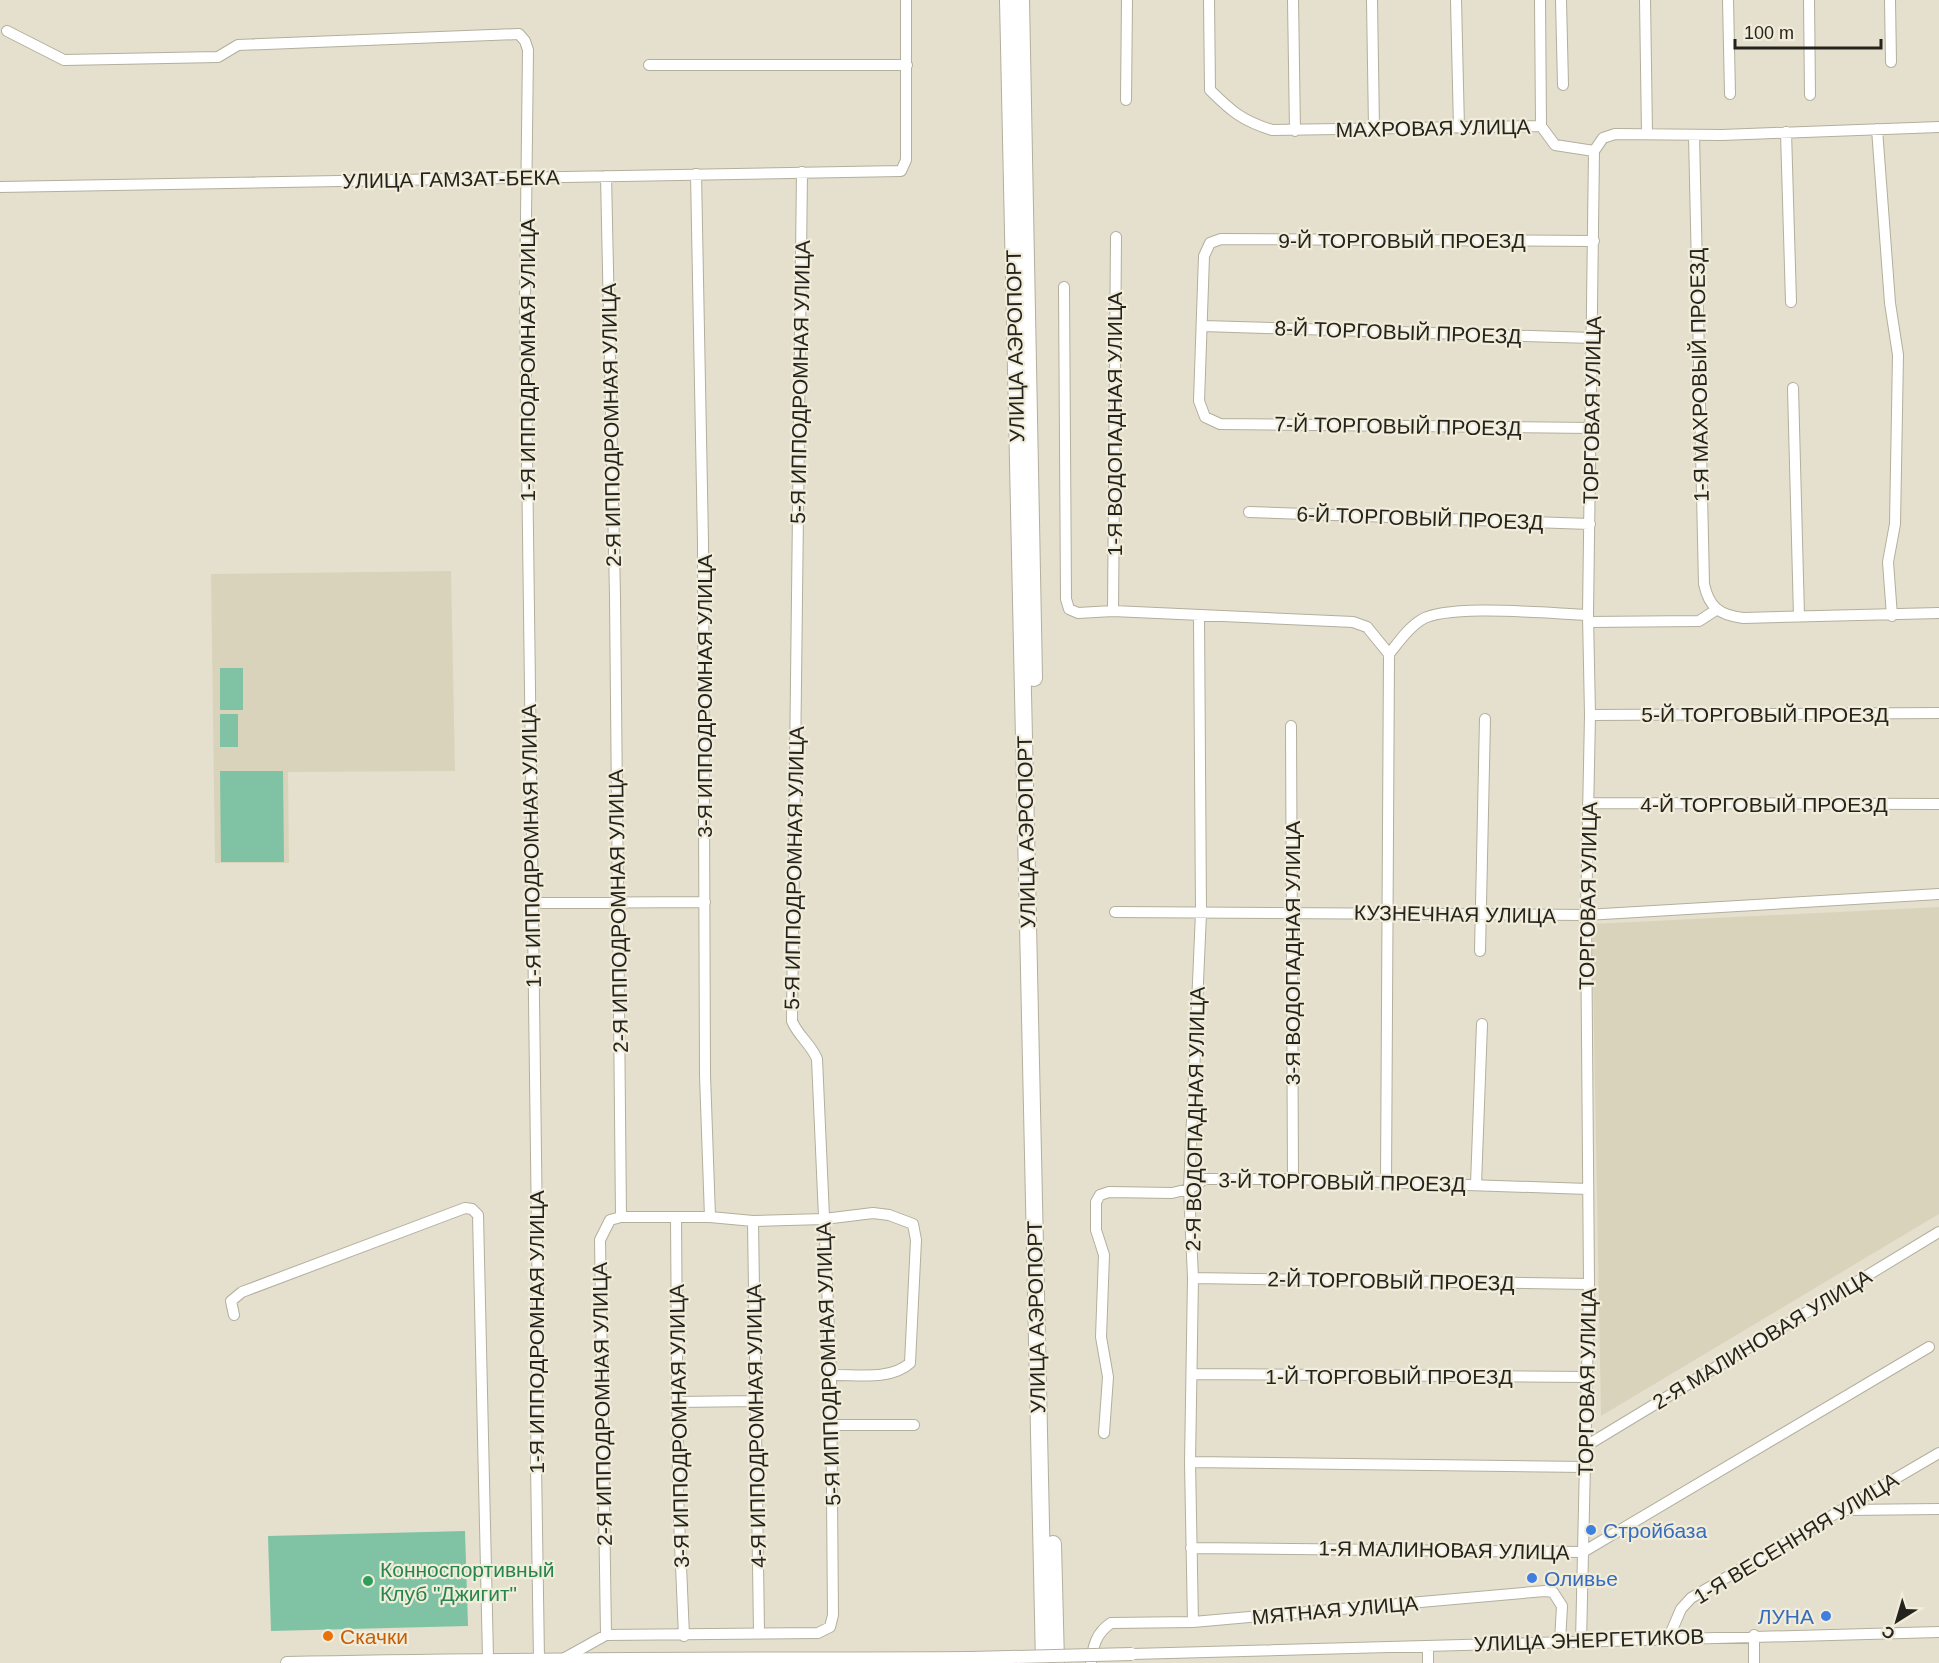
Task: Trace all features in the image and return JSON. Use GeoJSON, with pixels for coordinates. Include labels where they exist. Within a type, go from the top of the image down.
{"type":"FeatureCollection","features":[{"type":"Feature","properties":{"kind":"main road","name":"УЛИЦА АЭРОПОРТ"},"geometry":{"type":"LineString","coordinates":[[1008,0],[1044,1663]]}},
{"type":"Feature","properties":{"kind":"main road","name":"УЛИЦА АЭРОПОРТ"},"geometry":{"type":"LineString","coordinates":[[1021,0],[1056,1663]]}},
{"type":"Feature","properties":{"kind":"street"},"geometry":{"type":"LineString","coordinates":[[649,64],[907,65],[906,0]]}},
{"type":"Feature","properties":{"kind":"street"},"geometry":{"type":"LineString","coordinates":[[1126,100],[1127,0]]}},
{"type":"Feature","properties":{"kind":"street","name":"МАХРОВАЯ УЛИЦА"},"geometry":{"type":"LineString","coordinates":[[1209,0],[1210,90],[1232,112],[1247,122],[1272,130],[1295,131],[1542,126],[1554,145],[1594,151]]}},
{"type":"Feature","properties":{"kind":"street"},"geometry":{"type":"LineString","coordinates":[[1293,0],[1295,131]]}},
{"type":"Feature","properties":{"kind":"street"},"geometry":{"type":"LineString","coordinates":[[1372,0],[1374,129]]}},
{"type":"Feature","properties":{"kind":"street"},"geometry":{"type":"LineString","coordinates":[[1456,0],[1459,128]]}},
{"type":"Feature","properties":{"kind":"street"},"geometry":{"type":"LineString","coordinates":[[1540,0],[1542,126]]}},
{"type":"Feature","properties":{"kind":"street"},"geometry":{"type":"LineString","coordinates":[[1561,0],[1563,85]]}},
{"type":"Feature","properties":{"kind":"street"},"geometry":{"type":"LineString","coordinates":[[1645,0],[1647,134]]}},
{"type":"Feature","properties":{"kind":"street"},"geometry":{"type":"LineString","coordinates":[[1728,0],[1730,94]]}},
{"type":"Feature","properties":{"kind":"street"},"geometry":{"type":"LineString","coordinates":[[1809,0],[1810,95]]}},
{"type":"Feature","properties":{"kind":"street"},"geometry":{"type":"LineString","coordinates":[[1890,0],[1891,62]]}},
{"type":"Feature","properties":{"kind":"street","name":"1-Я ИППОДРОМНАЯ УЛИЦА"},"geometry":{"type":"LineString","coordinates":[[7,31],[64,60],[218,57],[238,45],[519,34],[528,50],[526,177],[531,903],[537,1275],[536,1464],[550,1661]]}},
{"type":"Feature","properties":{"kind":"street","name":"УЛИЦА ГАМЗАТ-БЕКА"},"geometry":{"type":"LineString","coordinates":[[0,187],[901,171],[906,160],[907,65]]}},
{"type":"Feature","properties":{"kind":"street"},"geometry":{"type":"LineString","coordinates":[[1594,151],[1604,138],[1615,134],[1694,135],[1939,127]]}},
{"type":"Feature","properties":{"kind":"street"},"geometry":{"type":"LineString","coordinates":[[1877,129],[1890,303],[1898,355],[1895,524],[1888,562],[1892,616]]}},
{"type":"Feature","properties":{"kind":"street"},"geometry":{"type":"LineString","coordinates":[[1786,132],[1791,303]]}},
{"type":"Feature","properties":{"kind":"street","name":"1-Я МАХРОВЫЙ ПРОЕЗД"},"geometry":{"type":"LineString","coordinates":[[1694,135],[1704,584],[1707,600],[1716,610]]}},
{"type":"Feature","properties":{"kind":"street","name":"ТОРГОВАЯ УЛИЦА"},"geometry":{"type":"LineString","coordinates":[[1581,1641],[1588,1284],[1586,915],[1590,715],[1588,619],[1594,151]]}},
{"type":"Feature","properties":{"kind":"street","name":"5-Я ИППОДРОМНАЯ УЛИЦА"},"geometry":{"type":"LineString","coordinates":[[759,1632],[818,1633],[830,1627],[833,1615],[831,1375],[817,1059],[813,1049],[797,1034],[792,1022],[802,172]]}},
{"type":"Feature","properties":{"kind":"street","name":"3-Я ИППОДРОМНАЯ УЛИЦА"},"geometry":{"type":"LineString","coordinates":[[696,174],[703,542],[705,1075],[710,1217]]}},
{"type":"Feature","properties":{"kind":"street","name":"2-Я ИППОДРОМНАЯ УЛИЦА"},"geometry":{"type":"LineString","coordinates":[[606,176],[615,596],[621,1217],[610,1220],[600,1240],[606,1635]]}},
{"type":"Feature","properties":{"kind":"street","name":"1-Я ВОДОПАДНАЯ УЛИЦА"},"geometry":{"type":"LineString","coordinates":[[1113,611],[1116,237]]}},
{"type":"Feature","properties":{"kind":"street","name":"9-Й ТОРГОВЫЙ ПРОЕЗД"},"geometry":{"type":"LineString","coordinates":[[1203,327],[1204,256],[1210,243],[1221,239],[1594,241]]}},
{"type":"Feature","properties":{"kind":"street"},"geometry":{"type":"LineString","coordinates":[[1064,287],[1066,599],[1069,609],[1078,613],[1113,611],[1353,622],[1367,627],[1389,654],[1386,1183]]}},
{"type":"Feature","properties":{"kind":"street","name":"8-Й ТОРГОВЫЙ ПРОЕЗД"},"geometry":{"type":"LineString","coordinates":[[1203,327],[1593,338]]}},
{"type":"Feature","properties":{"kind":"street","name":"7-Й ТОРГОВЫЙ ПРОЕЗД"},"geometry":{"type":"LineString","coordinates":[[1203,327],[1199,401],[1205,417],[1220,424],[1592,428]]}},
{"type":"Feature","properties":{"kind":"street"},"geometry":{"type":"LineString","coordinates":[[1793,388],[1799,616]]}},
{"type":"Feature","properties":{"kind":"street","name":"6-Й ТОРГОВЫЙ ПРОЕЗД"},"geometry":{"type":"LineString","coordinates":[[1249,512],[1590,524]]}},
{"type":"Feature","properties":{"kind":"street"},"geometry":{"type":"LineString","coordinates":[[1389,654],[1421,619],[1435,615],[1469,612],[1588,619],[1699,621],[1716,610],[1743,618],[1892,616],[1939,613]]}},
{"type":"Feature","properties":{"kind":"street","name":"2-Я ВОДОПАДНАЯ УЛИЦА"},"geometry":{"type":"LineString","coordinates":[[1193,1622],[1190,1462],[1193,1278],[1189,1189],[1201,913],[1198,616]]}},
{"type":"Feature","properties":{"kind":"street","name":"5-Й ТОРГОВЫЙ ПРОЕЗД"},"geometry":{"type":"LineString","coordinates":[[1590,715],[1939,713]]}},
{"type":"Feature","properties":{"kind":"street"},"geometry":{"type":"LineString","coordinates":[[1480,951],[1483,914],[1485,719]]}},
{"type":"Feature","properties":{"kind":"street","name":"3-Я ВОДОПАДНАЯ УЛИЦА"},"geometry":{"type":"LineString","coordinates":[[1291,726],[1293,1179]]}},
{"type":"Feature","properties":{"kind":"street","name":"4-Й ТОРГОВЫЙ ПРОЕЗД"},"geometry":{"type":"LineString","coordinates":[[1588,803],[1939,804]]}},
{"type":"Feature","properties":{"kind":"street","name":"КУЗНЕЧНАЯ УЛИЦА"},"geometry":{"type":"LineString","coordinates":[[1115,912],[1586,915],[1939,894]]}},
{"type":"Feature","properties":{"kind":"street"},"geometry":{"type":"LineString","coordinates":[[531,903],[705,902]]}},
{"type":"Feature","properties":{"kind":"street"},"geometry":{"type":"LineString","coordinates":[[1476,1185],[1482,1024]]}},
{"type":"Feature","properties":{"kind":"street","name":"3-Й ТОРГОВЫЙ ПРОЕЗД"},"geometry":{"type":"LineString","coordinates":[[1104,1432],[1108,1377],[1101,1337],[1104,1255],[1096,1230],[1096,1202],[1100,1195],[1109,1192],[1172,1193],[1189,1189],[1205,1179],[1293,1179],[1588,1190]]}},
{"type":"Feature","properties":{"kind":"street"},"geometry":{"type":"LineString","coordinates":[[234,1315],[231,1301],[242,1292],[465,1208],[472,1209],[478,1215],[488,1658]]}},
{"type":"Feature","properties":{"kind":"street"},"geometry":{"type":"LineString","coordinates":[[621,1217],[710,1217],[753,1221],[824,1219],[873,1213],[890,1215],[913,1224],[916,1231],[910,1363],[900,1371],[888,1374],[831,1375]]}},
{"type":"Feature","properties":{"kind":"street","name":"3-Я ИППОДРОМНАЯ УЛИЦА"},"geometry":{"type":"LineString","coordinates":[[676,1217],[684,1636]]}},
{"type":"Feature","properties":{"kind":"street","name":"4-Я ИППОДРОМНАЯ УЛИЦА"},"geometry":{"type":"LineString","coordinates":[[753,1221],[759,1632]]}},
{"type":"Feature","properties":{"kind":"street","name":"2-Я МАЛИНОВАЯ УЛИЦА"},"geometry":{"type":"LineString","coordinates":[[1586,1446],[1939,1232]]}},
{"type":"Feature","properties":{"kind":"street","name":"2-Й ТОРГОВЫЙ ПРОЕЗД"},"geometry":{"type":"LineString","coordinates":[[1193,1278],[1588,1284]]}},
{"type":"Feature","properties":{"kind":"street","name":"1-Я МАЛИНОВАЯ УЛИЦА"},"geometry":{"type":"LineString","coordinates":[[1191,1548],[1583,1552],[1929,1347]]}},
{"type":"Feature","properties":{"kind":"street","name":"1-Й ТОРГОВЫЙ ПРОЕЗД"},"geometry":{"type":"LineString","coordinates":[[1192,1374],[1587,1377]]}},
{"type":"Feature","properties":{"kind":"street"},"geometry":{"type":"LineString","coordinates":[[678,1402],[756,1401]]}},
{"type":"Feature","properties":{"kind":"street"},"geometry":{"type":"LineString","coordinates":[[832,1425],[914,1425]]}},
{"type":"Feature","properties":{"kind":"street","name":"1-Я ВЕСЕННЯЯ УЛИЦА"},"geometry":{"type":"LineString","coordinates":[[1669,1637],[1681,1609],[1691,1598],[1939,1453]]}},
{"type":"Feature","properties":{"kind":"street"},"geometry":{"type":"LineString","coordinates":[[1190,1462],[1585,1467]]}},
{"type":"Feature","properties":{"kind":"street"},"geometry":{"type":"LineString","coordinates":[[1845,1510],[1939,1509]]}},
{"type":"Feature","properties":{"kind":"street","name":"МЯТНАЯ УЛИЦА"},"geometry":{"type":"LineString","coordinates":[[1091,1663],[1093,1646],[1102,1629],[1111,1623],[1193,1622],[1545,1591],[1553,1592],[1560,1599],[1560,1642]]}},
{"type":"Feature","properties":{"kind":"street"},"geometry":{"type":"LineString","coordinates":[[550,1661],[606,1635],[684,1636],[759,1632]]}},
{"type":"Feature","properties":{"kind":"street","name":"УЛИЦА ЭНЕРГЕТИКОВ"},"geometry":{"type":"LineString","coordinates":[[1132,1654],[1669,1637],[1939,1632]]}},
{"type":"Feature","properties":{"kind":"street"},"geometry":{"type":"LineString","coordinates":[[1754,1635],[1754,1663]]}},
{"type":"Feature","properties":{"kind":"street"},"geometry":{"type":"LineString","coordinates":[[1428,1646],[1428,1663]]}},
{"type":"Feature","properties":{"kind":"street"},"geometry":{"type":"LineString","coordinates":[[287,1663],[488,1658],[550,1661],[971,1658],[1132,1654]]}},
{"type":"Feature","properties":{"kind":"shaded area"},"geometry":{"type":"Polygon","coordinates":[[[451,571],[455,771],[288,772],[289,863],[215,863],[211,574],[451,571]]]}},
{"type":"Feature","properties":{"kind":"shaded area"},"geometry":{"type":"Polygon","coordinates":[[[1939,907],[1939,1214],[1601,1416],[1592,924],[1939,907]]]}},
{"type":"Feature","properties":{"kind":"green space"},"geometry":{"type":"Polygon","coordinates":[[[220,668],[243,668],[243,710],[220,710],[220,668]]]}},
{"type":"Feature","properties":{"kind":"green space"},"geometry":{"type":"Polygon","coordinates":[[[220,714],[238,714],[238,747],[220,747],[220,714]]]}},
{"type":"Feature","properties":{"kind":"green space"},"geometry":{"type":"Polygon","coordinates":[[[220,771],[283,771],[284,862],[221,862],[220,771]]]}},
{"type":"Feature","properties":{"kind":"green space","name":"Конноспортивный Клуб \"Джигит\""},"geometry":{"type":"Polygon","coordinates":[[[465,1531],[468,1626],[271,1631],[268,1536],[465,1531]]]}},
{"type":"Feature","properties":{"kind":"place","name":"Стройбаза"},"geometry":{"type":"Point","coordinates":[1591,1530]}},
{"type":"Feature","properties":{"kind":"place","name":"Оливье"},"geometry":{"type":"Point","coordinates":[1532,1578]}},
{"type":"Feature","properties":{"kind":"place","name":"Конноспортивный Клуб \"Джигит\""},"geometry":{"type":"Point","coordinates":[368,1581]}},
{"type":"Feature","properties":{"kind":"place","name":"ЛУНА"},"geometry":{"type":"Point","coordinates":[1826,1616]}},
{"type":"Feature","properties":{"kind":"place","name":"Скачки"},"geometry":{"type":"Point","coordinates":[328,1636]}}]}
